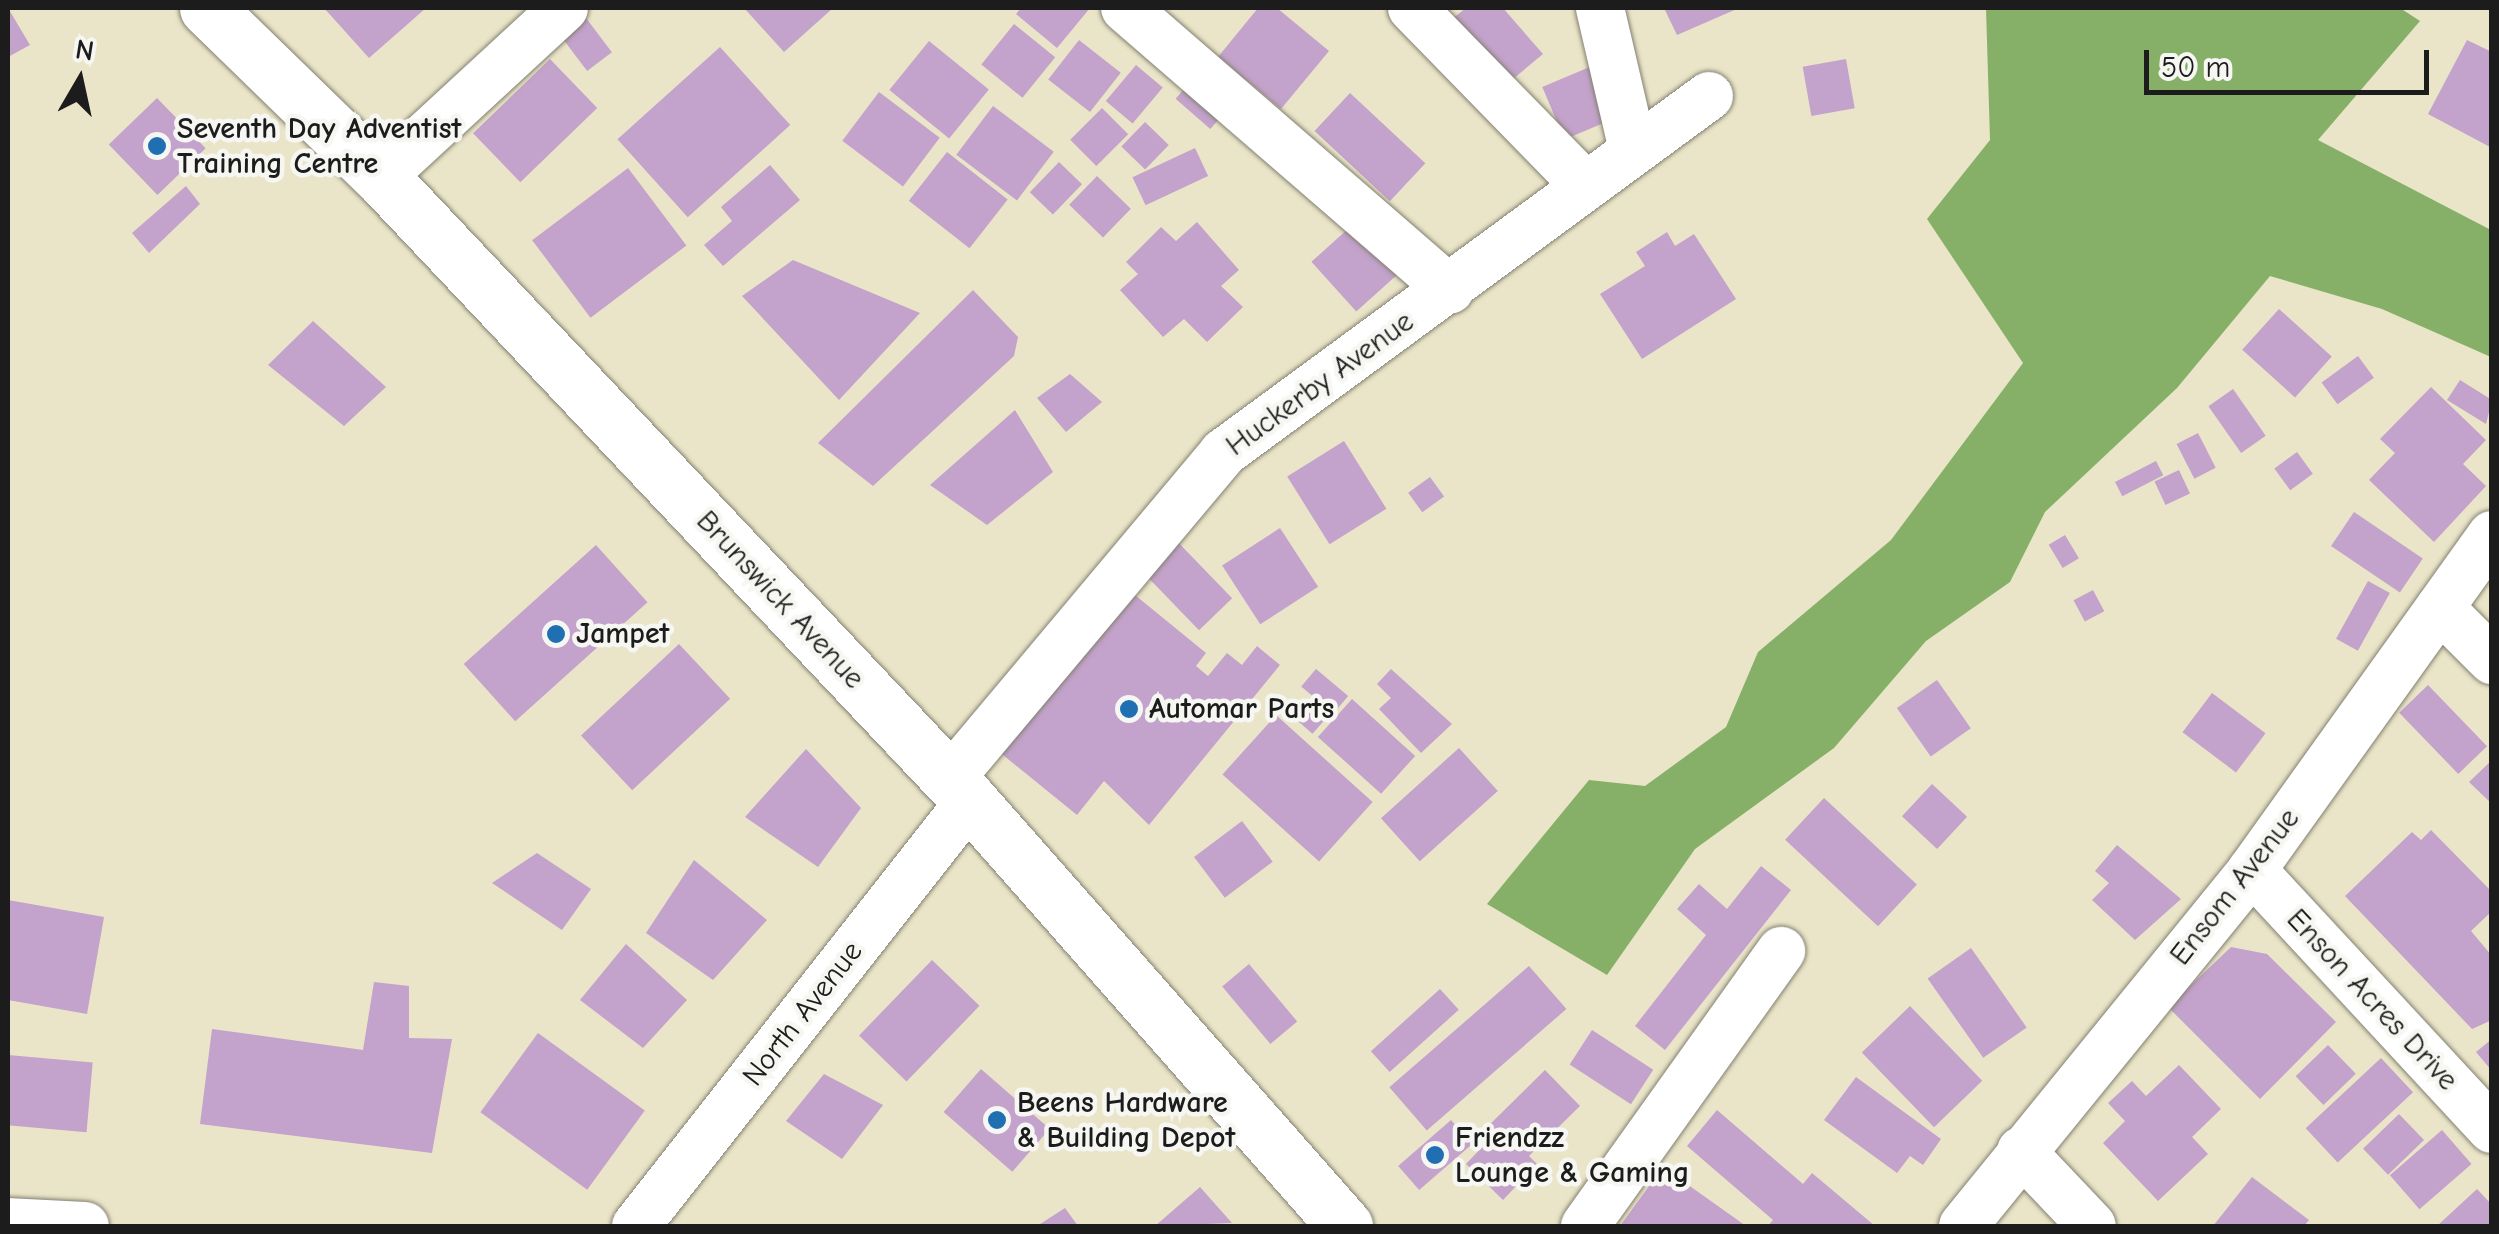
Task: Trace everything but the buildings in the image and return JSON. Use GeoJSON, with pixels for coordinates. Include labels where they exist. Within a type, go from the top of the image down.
{"type":"FeatureCollection","features":[{"type":"Feature","properties":{"kind":"main road","name":"Brunswick Avenue"},"geometry":{"type":"LineString","coordinates":[[207,8],[381,177],[959,790],[1330,1222]]}},
{"type":"Feature","properties":{"kind":"street"},"geometry":{"type":"LineString","coordinates":[[381,177],[564,8]]}},
{"type":"Feature","properties":{"kind":"street"},"geometry":{"type":"LineString","coordinates":[[1125,8],[1450,290]]}},
{"type":"Feature","properties":{"kind":"street"},"geometry":{"type":"LineString","coordinates":[[1412,8],[1584,185]]}},
{"type":"Feature","properties":{"kind":"street"},"geometry":{"type":"LineString","coordinates":[[1600,8],[1632,146]]}},
{"type":"Feature","properties":{"kind":"street","name":"Huckerby Avenue"},"geometry":{"type":"LineString","coordinates":[[959,790],[1223,452],[1450,290],[1632,146],[1709,96]]}},
{"type":"Feature","properties":{"kind":"street","name":"Ensom Avenue"},"geometry":{"type":"LineString","coordinates":[[1963,1226],[2252,870],[2492,536]]}},
{"type":"Feature","properties":{"kind":"street"},"geometry":{"type":"LineString","coordinates":[[2440,608],[2492,660]]}},
{"type":"Feature","properties":{"kind":"street","name":"North Avenue"},"geometry":{"type":"LineString","coordinates":[[636,1226],[959,790]]}},
{"type":"Feature","properties":{"kind":"street","name":"Enson Acres Drive"},"geometry":{"type":"LineString","coordinates":[[2252,870],[2492,1129]]}},
{"type":"Feature","properties":{"kind":"street"},"geometry":{"type":"LineString","coordinates":[[1585,1226],[1781,951]]}},
{"type":"Feature","properties":{"kind":"street"},"geometry":{"type":"LineString","coordinates":[[2021,1152],[2092,1226]]}},
{"type":"Feature","properties":{"kind":"street"},"geometry":{"type":"LineString","coordinates":[[8,1222],[85,1226]]}},
{"type":"Feature","properties":{"kind":"green space"},"geometry":{"type":"Polygon","coordinates":[[[1986,8],[2400,8],[2420,21],[2318,140],[2491,230],[2491,357],[2382,309],[2270,276],[2177,388],[2045,512],[2010,582],[1926,641],[1834,748],[1695,849],[1607,975],[1487,904],[1589,780],[1645,786],[1726,727],[1758,652],[1891,540],[2023,363],[1927,219],[1990,140],[1986,8]]]}},
{"type":"Feature","properties":{"kind":"place","name":"Seventh Day Adventist Training Centre"},"geometry":{"type":"Point","coordinates":[157,146]}},
{"type":"Feature","properties":{"kind":"place","name":"Jampet"},"geometry":{"type":"Point","coordinates":[556,634]}},
{"type":"Feature","properties":{"kind":"place","name":"Automar Parts"},"geometry":{"type":"Point","coordinates":[1129,709]}},
{"type":"Feature","properties":{"kind":"place","name":"Beens Hardware & Building Depot"},"geometry":{"type":"Point","coordinates":[997,1120]}},
{"type":"Feature","properties":{"kind":"place","name":"Friendzz Lounge & Gaming"},"geometry":{"type":"Point","coordinates":[1435,1155]}}]}
